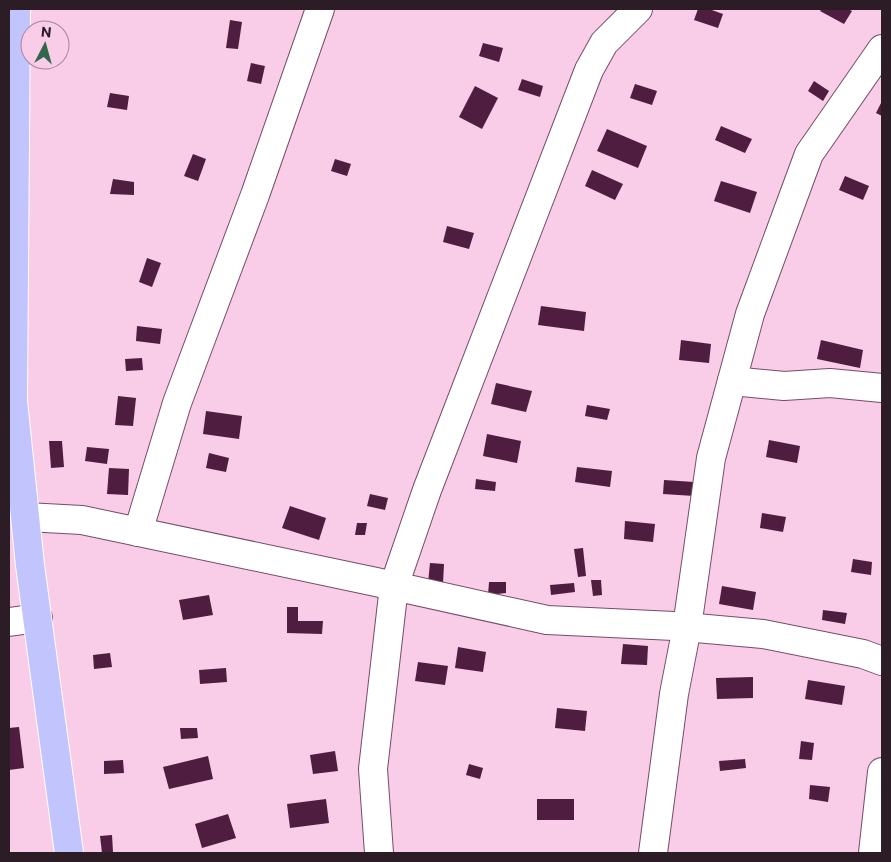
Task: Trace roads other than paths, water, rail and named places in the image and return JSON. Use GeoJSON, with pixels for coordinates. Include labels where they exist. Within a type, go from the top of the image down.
{"type":"FeatureCollection","features":[{"type":"Feature","properties":{"kind":"main road"},"geometry":{"type":"LineString","coordinates":[[16,9],[13,401],[30,565],[69,853]]}},
{"type":"Feature","properties":{"kind":"street"},"geometry":{"type":"LineString","coordinates":[[138,532],[177,403],[255,195],[320,9]]}},
{"type":"Feature","properties":{"kind":"street"},"geometry":{"type":"LineString","coordinates":[[379,853],[373,770],[394,586],[427,490],[589,70],[604,42],[638,9]]}},
{"type":"Feature","properties":{"kind":"street"},"geometry":{"type":"LineString","coordinates":[[653,853],[674,694],[687,628],[711,458],[750,314],[809,154],[882,49]]}},
{"type":"Feature","properties":{"kind":"street"},"geometry":{"type":"LineString","coordinates":[[732,381],[784,386],[830,383],[882,388]]}},
{"type":"Feature","properties":{"kind":"street"},"geometry":{"type":"LineString","coordinates":[[26,516],[82,520],[546,620],[763,634],[863,654],[882,661]]}},
{"type":"Feature","properties":{"kind":"street"},"geometry":{"type":"LineString","coordinates":[[9,622],[38,618]]}},
{"type":"Feature","properties":{"kind":"street"},"geometry":{"type":"LineString","coordinates":[[874,853],[882,772]]}}]}
